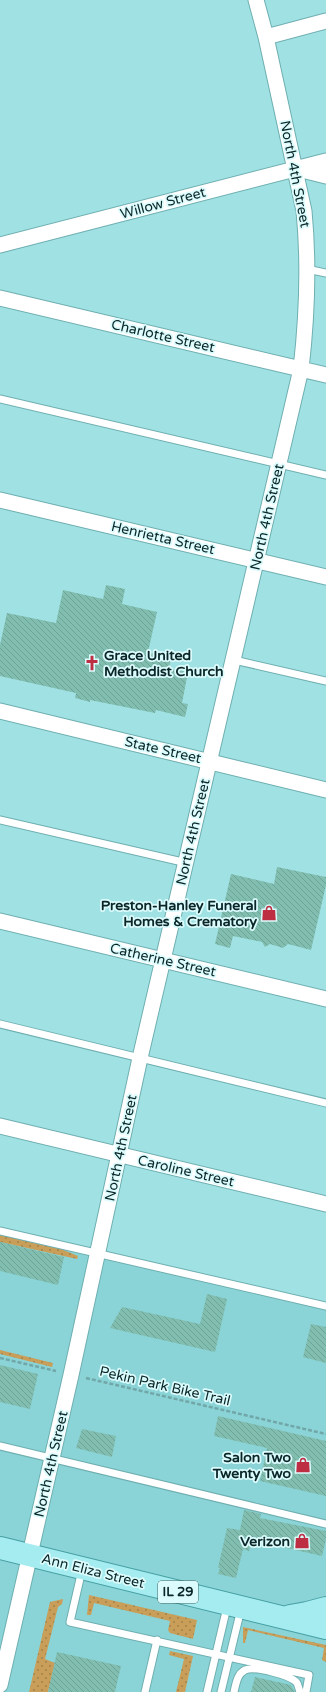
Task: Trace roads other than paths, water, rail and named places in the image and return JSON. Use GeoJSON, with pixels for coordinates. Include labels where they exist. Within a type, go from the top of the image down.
{"type":"FeatureCollection","features":[{"type":"Feature","properties":{"kind":"main road","name":"Ann Eliza Street"},"geometry":{"type":"LineString","coordinates":[[0,1548],[326,1628]]}},
{"type":"Feature","properties":{"kind":"main road"},"geometry":{"type":"LineString","coordinates":[[281,1617],[326,1608]]}},
{"type":"Feature","properties":{"kind":"street","name":"North 4th Street"},"geometry":{"type":"LineString","coordinates":[[0,1685],[4,1650],[30,1555],[120,1155],[140,1058],[187,863],[209,761],[258,560],[301,369],[305,334],[306,232],[304,211],[266,37],[256,0]]}},
{"type":"Feature","properties":{"kind":"street"},"geometry":{"type":"LineString","coordinates":[[266,37],[326,22]]}},
{"type":"Feature","properties":{"kind":"street","name":"Willow Street"},"geometry":{"type":"LineString","coordinates":[[0,245],[326,161]]}},
{"type":"Feature","properties":{"kind":"street"},"geometry":{"type":"LineString","coordinates":[[295,169],[326,176]]}},
{"type":"Feature","properties":{"kind":"street","name":"Charlotte Street"},"geometry":{"type":"LineString","coordinates":[[0,298],[326,375]]}},
{"type":"Feature","properties":{"kind":"street","name":"Henrietta Street"},"geometry":{"type":"LineString","coordinates":[[0,500],[326,577]]}},
{"type":"Feature","properties":{"kind":"street","name":"State Street"},"geometry":{"type":"LineString","coordinates":[[0,711],[326,790]]}},
{"type":"Feature","properties":{"kind":"street","name":"Catherine Street"},"geometry":{"type":"LineString","coordinates":[[0,921],[326,999]]}},
{"type":"Feature","properties":{"kind":"street","name":"Caroline Street"},"geometry":{"type":"LineString","coordinates":[[0,1126],[326,1204]]}},
{"type":"Feature","properties":{"kind":"lane"},"geometry":{"type":"LineString","coordinates":[[306,269],[326,273]]}},
{"type":"Feature","properties":{"kind":"lane"},"geometry":{"type":"LineString","coordinates":[[0,399],[326,475]]}},
{"type":"Feature","properties":{"kind":"lane"},"geometry":{"type":"LineString","coordinates":[[234,660],[326,681]]}},
{"type":"Feature","properties":{"kind":"lane"},"geometry":{"type":"LineString","coordinates":[[0,820],[187,863]]}},
{"type":"Feature","properties":{"kind":"lane"},"geometry":{"type":"LineString","coordinates":[[0,1024],[326,1103]]}},
{"type":"Feature","properties":{"kind":"lane"},"geometry":{"type":"LineString","coordinates":[[0,1231],[326,1306]]}},
{"type":"Feature","properties":{"kind":"lane"},"geometry":{"type":"LineString","coordinates":[[0,1446],[326,1524]]}},
{"type":"Feature","properties":{"kind":"lane"},"geometry":{"type":"LineString","coordinates":[[82,1568],[70,1622],[216,1653],[309,1676],[306,1692]]}},
{"type":"Feature","properties":{"kind":"lane"},"geometry":{"type":"LineString","coordinates":[[207,1692],[216,1653],[234,1606]]}},
{"type":"Feature","properties":{"kind":"lane"},"geometry":{"type":"LineString","coordinates":[[221,1692],[229,1656],[234,1606]]}},
{"type":"Feature","properties":{"kind":"lane"},"geometry":{"type":"LineString","coordinates":[[145,1692],[156,1640]]}},
{"type":"Feature","properties":{"kind":"lane"},"geometry":{"type":"LineString","coordinates":[[234,1692],[239,1676],[246,1670],[259,1669],[296,1682],[300,1692]]}},
{"type":"Feature","properties":{"kind":"place","name":"Grace United Methodist Church"},"geometry":{"type":"Point","coordinates":[92,663]}},
{"type":"Feature","properties":{"kind":"place","name":"Preston-Hanley Funeral Homes & Crematory"},"geometry":{"type":"Point","coordinates":[269,913]}},
{"type":"Feature","properties":{"kind":"place","name":"Salon Two Twenty Two"},"geometry":{"type":"Point","coordinates":[303,1465]}},
{"type":"Feature","properties":{"kind":"place","name":"Verizon"},"geometry":{"type":"Point","coordinates":[302,1541]}}]}
